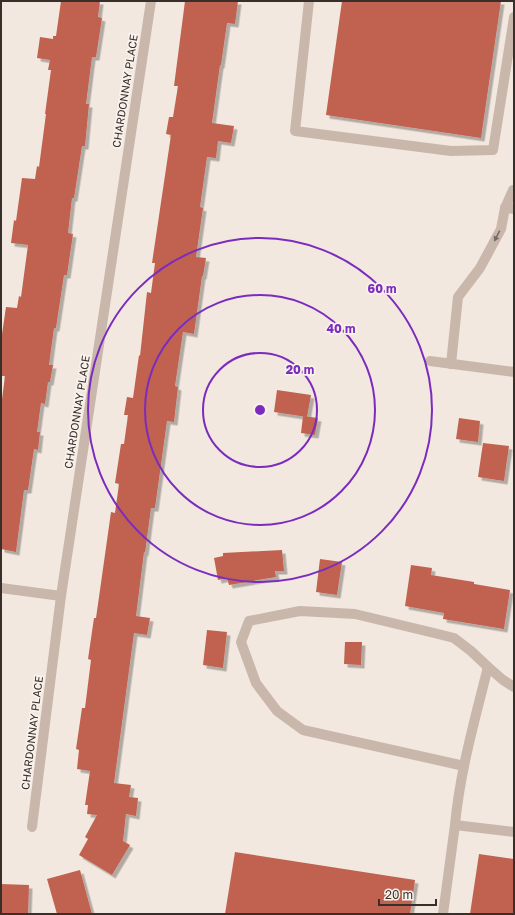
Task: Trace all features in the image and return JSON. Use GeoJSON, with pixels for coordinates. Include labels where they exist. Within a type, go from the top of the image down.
{"type":"FeatureCollection","features":[{"type":"Feature","properties":{"kind":"street","name":"CHARDONNAY PLACE"},"geometry":{"type":"LineString","coordinates":[[32,827],[61,596],[150,1]]}},
{"type":"Feature","properties":{"kind":"street"},"geometry":{"type":"LineString","coordinates":[[309,1],[295,131],[451,151],[493,150],[514,17]]}},
{"type":"Feature","properties":{"kind":"street"},"geometry":{"type":"LineString","coordinates":[[451,364],[458,297],[480,268],[501,229],[509,209],[512,190],[514,190]]}},
{"type":"Feature","properties":{"kind":"street"},"geometry":{"type":"LineString","coordinates":[[430,361],[514,372]]}},
{"type":"Feature","properties":{"kind":"street"},"geometry":{"type":"LineString","coordinates":[[1,588],[61,596]]}},
{"type":"Feature","properties":{"kind":"street"},"geometry":{"type":"LineString","coordinates":[[464,766],[303,730],[277,711],[256,683],[242,642],[249,621],[300,611],[356,614],[454,638],[503,680],[514,687]]}},
{"type":"Feature","properties":{"kind":"street"},"geometry":{"type":"LineString","coordinates":[[443,914],[464,766],[488,667]]}},
{"type":"Feature","properties":{"kind":"street"},"geometry":{"type":"LineString","coordinates":[[455,825],[514,832]]}},
{"type":"Feature","properties":{"kind":"building"},"geometry":{"type":"Polygon","coordinates":[[[61,1],[100,1],[98,17],[102,18],[96,57],[92,57],[86,104],[89,104],[85,146],[82,146],[74,198],[72,198],[68,233],[73,234],[67,275],[64,275],[56,328],[54,328],[49,365],[53,365],[50,382],[48,382],[45,404],[41,403],[37,432],[40,432],[38,450],[34,449],[28,490],[24,490],[16,552],[1,549],[1,407],[5,376],[1,376],[1,341],[6,307],[17,308],[19,296],[21,297],[28,245],[11,243],[14,220],[16,221],[22,178],[35,179],[37,166],[39,167],[46,114],[51,70],[48,70],[50,60],[37,58],[40,37],[53,39],[53,36],[56,36],[61,1]]]}},
{"type":"Feature","properties":{"kind":"building"},"geometry":{"type":"Polygon","coordinates":[[[185,1],[238,1],[235,24],[227,23],[212,123],[234,126],[231,143],[218,141],[216,158],[207,157],[200,207],[203,208],[196,257],[206,258],[194,334],[183,332],[175,386],[178,387],[174,422],[167,421],[155,508],[151,508],[136,616],[150,618],[147,635],[134,633],[114,783],[131,785],[129,797],[138,798],[136,816],[126,814],[123,841],[130,845],[112,875],[79,855],[88,839],[85,837],[97,815],[87,814],[88,805],[85,805],[90,771],[77,769],[79,750],[76,749],[82,708],[85,708],[91,660],[88,659],[94,618],[96,618],[111,512],[115,513],[119,484],[115,483],[121,444],[124,444],[128,415],[124,415],[127,397],[133,398],[139,355],[140,356],[147,292],[151,293],[155,263],[152,263],[171,135],[166,134],[169,117],[173,117],[178,86],[174,86],[185,1]]]}},
{"type":"Feature","properties":{"kind":"building"},"geometry":{"type":"Polygon","coordinates":[[[342,1],[501,1],[481,138],[326,115],[342,1]]]}},
{"type":"Feature","properties":{"kind":"building"},"geometry":{"type":"Polygon","coordinates":[[[277,390],[311,395],[307,417],[274,412],[277,390]]]}},
{"type":"Feature","properties":{"kind":"building"},"geometry":{"type":"Polygon","coordinates":[[[303,416],[318,418],[315,435],[301,433],[303,416]]]}},
{"type":"Feature","properties":{"kind":"building"},"geometry":{"type":"Polygon","coordinates":[[[459,418],[480,421],[478,442],[456,439],[459,418]]]}},
{"type":"Feature","properties":{"kind":"building"},"geometry":{"type":"Polygon","coordinates":[[[483,443],[509,446],[504,481],[478,477],[483,443]]]}},
{"type":"Feature","properties":{"kind":"building"},"geometry":{"type":"Polygon","coordinates":[[[282,550],[284,571],[275,571],[276,577],[229,585],[227,578],[218,580],[214,558],[223,556],[223,553],[282,550]]]}},
{"type":"Feature","properties":{"kind":"building"},"geometry":{"type":"Polygon","coordinates":[[[320,559],[342,562],[337,595],[316,592],[320,559]]]}},
{"type":"Feature","properties":{"kind":"building"},"geometry":{"type":"Polygon","coordinates":[[[411,565],[432,568],[431,575],[510,590],[504,629],[443,619],[444,613],[405,606],[411,565]]]}},
{"type":"Feature","properties":{"kind":"building"},"geometry":{"type":"Polygon","coordinates":[[[207,630],[227,632],[223,668],[203,665],[207,630]]]}},
{"type":"Feature","properties":{"kind":"building"},"geometry":{"type":"Polygon","coordinates":[[[345,642],[362,642],[361,665],[344,664],[345,642]]]}},
{"type":"Feature","properties":{"kind":"building"},"geometry":{"type":"Polygon","coordinates":[[[235,852],[415,880],[410,914],[225,914],[235,852]]]}},
{"type":"Feature","properties":{"kind":"building"},"geometry":{"type":"Polygon","coordinates":[[[479,854],[514,859],[514,914],[470,914],[479,854]]]}},
{"type":"Feature","properties":{"kind":"building"},"geometry":{"type":"Polygon","coordinates":[[[80,870],[92,914],[57,914],[47,879],[80,870]]]}},
{"type":"Feature","properties":{"kind":"building"},"geometry":{"type":"Polygon","coordinates":[[[1,884],[29,885],[28,914],[1,914],[1,884]]]}}]}
